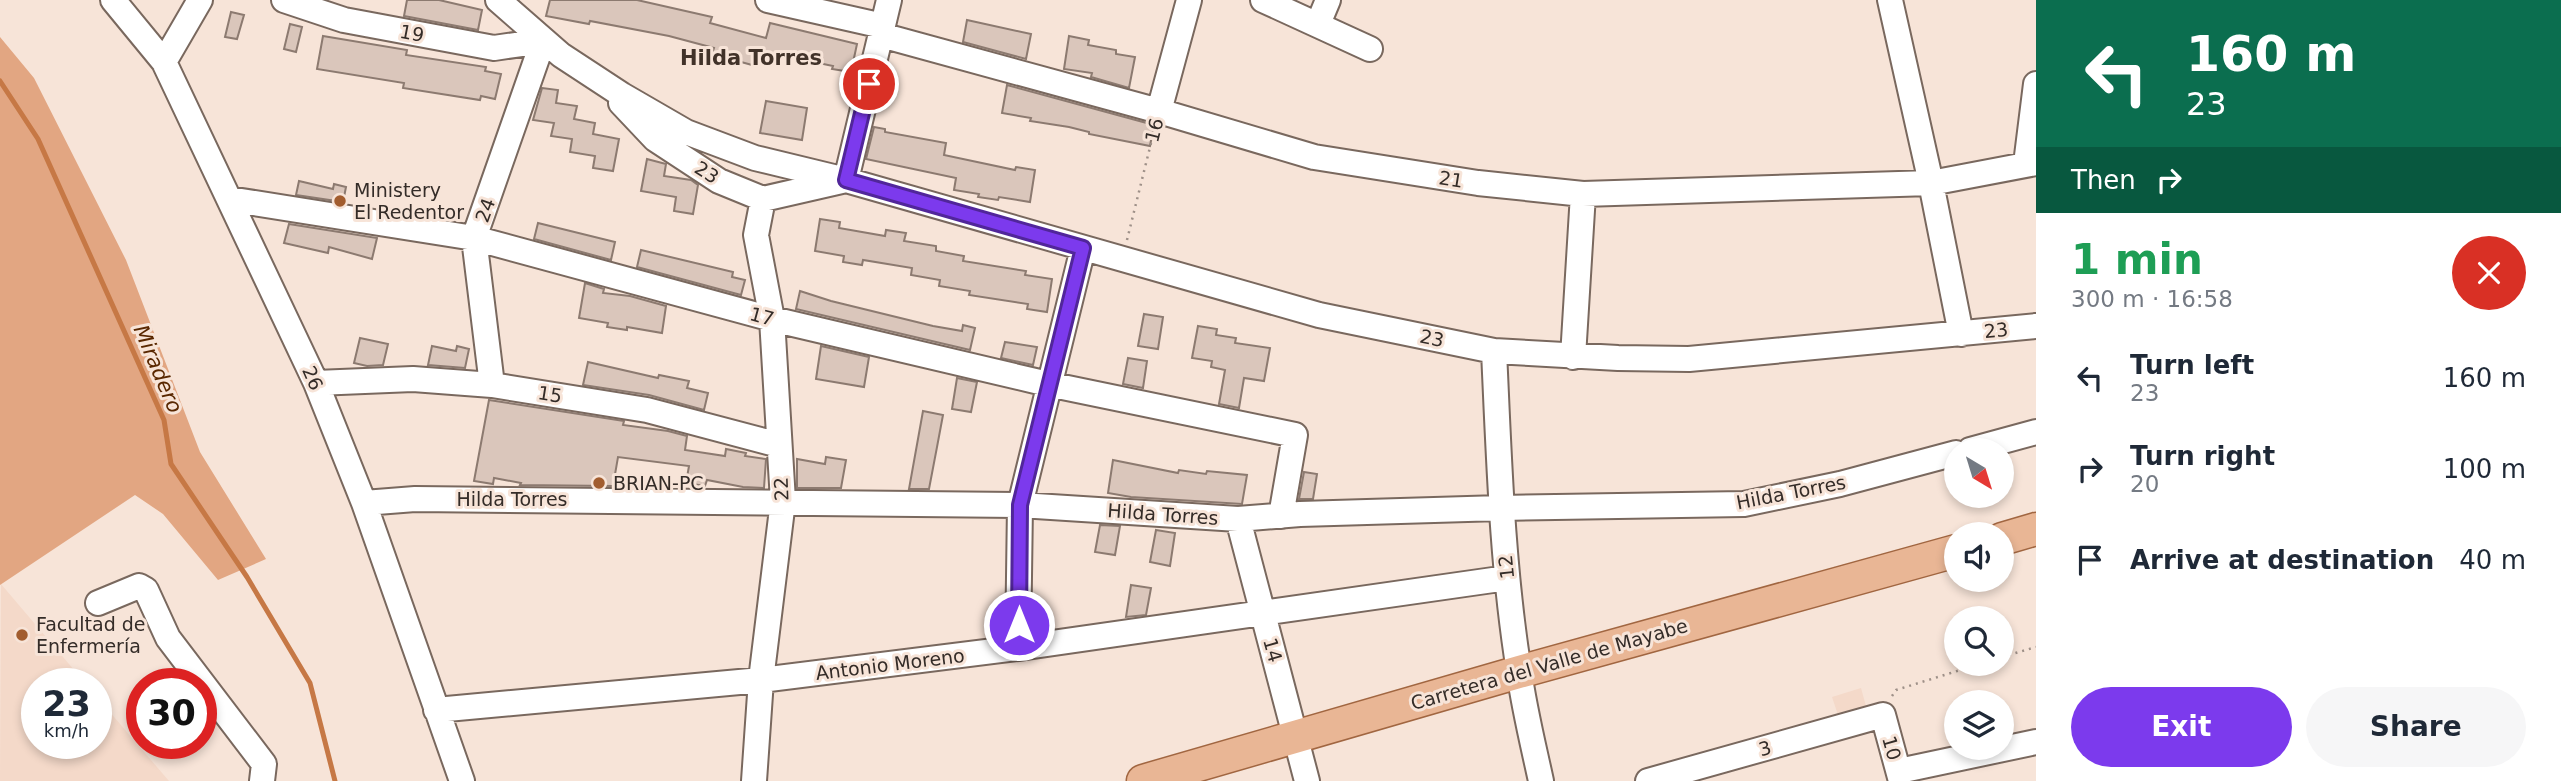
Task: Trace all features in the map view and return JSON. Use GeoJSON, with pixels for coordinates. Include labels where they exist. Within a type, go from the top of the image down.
{"type":"FeatureCollection","features":[{"type":"Feature","properties":{"kind":"main road"},"geometry":{"type":"LineString","coordinates":[[2014,535],[2036,529]]}},
{"type":"Feature","properties":{"kind":"main road","name":"Carretera del Valle de Mayabe"},"geometry":{"type":"LineString","coordinates":[[1143,781],[1519,672],[1944,554]]}},
{"type":"Feature","properties":{"kind":"street","name":"26"},"geometry":{"type":"LineString","coordinates":[[113,0],[164,62],[316,383],[364,503],[462,781]]}},
{"type":"Feature","properties":{"kind":"street"},"geometry":{"type":"LineString","coordinates":[[164,62],[200,0]]}},
{"type":"Feature","properties":{"kind":"street","name":"19"},"geometry":{"type":"LineString","coordinates":[[284,0],[344,20],[494,48],[543,41]]}},
{"type":"Feature","properties":{"kind":"street","name":"23"},"geometry":{"type":"LineString","coordinates":[[498,0],[525,8],[543,41],[595,77],[686,132],[755,158],[846,180],[1319,314],[1494,351],[1573,357],[1689,359],[2036,326]]}},
{"type":"Feature","properties":{"kind":"street"},"geometry":{"type":"LineString","coordinates":[[846,180],[889,0]]}},
{"type":"Feature","properties":{"kind":"street","name":"16"},"geometry":{"type":"LineString","coordinates":[[1159,111],[1189,0]]}},
{"type":"Feature","properties":{"kind":"street"},"geometry":{"type":"LineString","coordinates":[[1264,0],[1370,49]]}},
{"type":"Feature","properties":{"kind":"street"},"geometry":{"type":"LineString","coordinates":[[1318,24],[1328,0]]}},
{"type":"Feature","properties":{"kind":"street"},"geometry":{"type":"LineString","coordinates":[[1889,0],[1931,183],[1961,334]]}},
{"type":"Feature","properties":{"kind":"street","name":"21"},"geometry":{"type":"LineString","coordinates":[[778,2],[1314,157],[1479,183],[1583,194],[1931,183],[2031,163]]}},
{"type":"Feature","properties":{"kind":"street","name":"24"},"geometry":{"type":"LineString","coordinates":[[492,385],[474,239],[543,41]]}},
{"type":"Feature","properties":{"kind":"street","name":"23"},"geometry":{"type":"LineString","coordinates":[[595,77],[655,139],[719,181],[763,199],[846,180]]}},
{"type":"Feature","properties":{"kind":"street"},"geometry":{"type":"LineString","coordinates":[[2031,163],[2036,84]]}},
{"type":"Feature","properties":{"kind":"street"},"geometry":{"type":"LineString","coordinates":[[1573,357],[1583,194]]}},
{"type":"Feature","properties":{"kind":"street","name":"17"},"geometry":{"type":"LineString","coordinates":[[229,199],[474,239],[772,319],[1048,384],[1295,435],[1281,516]]}},
{"type":"Feature","properties":{"kind":"street","name":"22"},"geometry":{"type":"LineString","coordinates":[[754,781],[761,680],[783,501],[772,319],[757,235],[763,199]]}},
{"type":"Feature","properties":{"kind":"street"},"geometry":{"type":"LineString","coordinates":[[1018,649],[1020,505],[1083,248]]}},
{"type":"Feature","properties":{"kind":"street","name":"12"},"geometry":{"type":"LineString","coordinates":[[1494,351],[1507,578],[1519,672],[1541,781]]}},
{"type":"Feature","properties":{"kind":"street","name":"15"},"geometry":{"type":"LineString","coordinates":[[316,383],[413,379],[492,385],[648,411],[779,444]]}},
{"type":"Feature","properties":{"kind":"street"},"geometry":{"type":"LineString","coordinates":[[2014,438],[2036,432]]}},
{"type":"Feature","properties":{"kind":"street","name":"Hilda Torres"},"geometry":{"type":"LineString","coordinates":[[364,503],[415,499],[1020,505],[1238,519],[1501,508],[1744,504],[1840,484],[1944,456]]}},
{"type":"Feature","properties":{"kind":"street","name":"14"},"geometry":{"type":"LineString","coordinates":[[1238,519],[1307,781]]}},
{"type":"Feature","properties":{"kind":"street","name":"Antonio Moreno"},"geometry":{"type":"LineString","coordinates":[[436,710],[761,680],[1018,649],[1507,578]]}},
{"type":"Feature","properties":{"kind":"street"},"geometry":{"type":"LineString","coordinates":[[98,603],[139,586],[146,590],[168,638],[264,764],[262,781]]}},
{"type":"Feature","properties":{"kind":"street","name":"10"},"geometry":{"type":"LineString","coordinates":[[1883,715],[1900,776]]}},
{"type":"Feature","properties":{"kind":"street","name":"3"},"geometry":{"type":"LineString","coordinates":[[1648,781],[1883,715]]}},
{"type":"Feature","properties":{"kind":"street"},"geometry":{"type":"LineString","coordinates":[[1900,776],[2036,742]]}},
{"type":"Feature","properties":{"kind":"path","name":"16"},"geometry":{"type":"LineString","coordinates":[[1122,260],[1159,111]]}},
{"type":"Feature","properties":{"kind":"path"},"geometry":{"type":"LineString","coordinates":[[2014,653],[2036,647]]}},
{"type":"Feature","properties":{"kind":"path"},"geometry":{"type":"LineString","coordinates":[[1883,715],[1896,690],[1944,675]]}},
{"type":"Feature","properties":{"kind":"shaded area"},"geometry":{"type":"Polygon","coordinates":[[[0,37],[34,78],[126,260],[200,452],[266,559],[218,580],[163,514],[135,495],[0,585],[0,37]]]}},
{"type":"Feature","properties":{"kind":"shaded area","name":"Facultad de Enfermería"},"geometry":{"type":"Polygon","coordinates":[[[1,584],[72,668],[21,668],[21,759],[112,759],[112,715],[126,731],[126,759],[150,759],[169,781],[0,781],[1,584]]]}},
{"type":"Feature","properties":{"kind":"shaded area"},"geometry":{"type":"Polygon","coordinates":[[[1861,688],[1866,706],[1838,715],[1832,697],[1861,688]]]}},
{"type":"Feature","properties":{"kind":"building"},"geometry":{"type":"Polygon","coordinates":[[[407,0],[439,0],[482,10],[478,30],[404,16],[407,0]]]}},
{"type":"Feature","properties":{"kind":"building"},"geometry":{"type":"Polygon","coordinates":[[[550,0],[637,0],[712,17],[710,23],[766,38],[770,23],[857,44],[851,72],[756,50],[752,65],[712,54],[714,48],[669,36],[590,21],[589,24],[546,16],[550,0]]]}},
{"type":"Feature","properties":{"kind":"building"},"geometry":{"type":"Polygon","coordinates":[[[231,12],[244,15],[237,39],[225,37],[231,12]]]}},
{"type":"Feature","properties":{"kind":"building"},"geometry":{"type":"Polygon","coordinates":[[[967,20],[1031,34],[1026,59],[963,42],[967,20]]]}},
{"type":"Feature","properties":{"kind":"building"},"geometry":{"type":"Polygon","coordinates":[[[290,24],[302,27],[296,52],[284,49],[290,24]]]}},
{"type":"Feature","properties":{"kind":"building"},"geometry":{"type":"Polygon","coordinates":[[[323,36],[407,50],[406,55],[486,67],[485,71],[501,74],[495,99],[481,96],[480,100],[403,88],[404,83],[317,69],[323,36]]]}},
{"type":"Feature","properties":{"kind":"building"},"geometry":{"type":"Polygon","coordinates":[[[1069,36],[1089,40],[1088,45],[1116,50],[1116,54],[1135,57],[1129,88],[1091,77],[1092,73],[1064,69],[1069,36]]]}},
{"type":"Feature","properties":{"kind":"building"},"geometry":{"type":"Polygon","coordinates":[[[1007,85],[1154,125],[1150,146],[1002,113],[1007,85]]]}},
{"type":"Feature","properties":{"kind":"building"},"geometry":{"type":"Polygon","coordinates":[[[542,88],[558,90],[556,103],[577,106],[574,119],[595,123],[593,134],[619,139],[613,171],[593,168],[595,156],[570,152],[572,139],[551,136],[554,123],[533,120],[542,88]]]}},
{"type":"Feature","properties":{"kind":"building"},"geometry":{"type":"Polygon","coordinates":[[[766,101],[807,108],[802,140],[760,133],[766,101]]]}},
{"type":"Feature","properties":{"kind":"building"},"geometry":{"type":"Polygon","coordinates":[[[874,127],[885,129],[885,132],[946,143],[944,155],[1015,170],[1016,167],[1035,170],[1030,202],[978,197],[979,194],[954,190],[956,178],[866,159],[874,127]]]}},
{"type":"Feature","properties":{"kind":"building"},"geometry":{"type":"Polygon","coordinates":[[[647,159],[666,164],[664,176],[691,180],[698,185],[693,214],[674,211],[676,197],[641,191],[647,159]]]}},
{"type":"Feature","properties":{"kind":"building"},"geometry":{"type":"Polygon","coordinates":[[[299,181],[333,189],[334,184],[346,187],[343,202],[296,195],[299,181]]]}},
{"type":"Feature","properties":{"kind":"building"},"geometry":{"type":"Polygon","coordinates":[[[820,219],[840,222],[839,228],[885,236],[886,230],[906,233],[904,241],[936,246],[936,251],[964,256],[963,261],[1026,271],[1025,275],[1052,279],[1047,312],[1027,309],[1028,304],[969,295],[970,291],[939,286],[940,280],[911,275],[912,268],[863,260],[862,265],[843,262],[844,256],[815,251],[820,219]]]}},
{"type":"Feature","properties":{"kind":"building"},"geometry":{"type":"Polygon","coordinates":[[[538,223],[615,242],[611,260],[534,239],[538,223]]]}},
{"type":"Feature","properties":{"kind":"building"},"geometry":{"type":"Polygon","coordinates":[[[289,224],[377,238],[372,259],[329,247],[328,253],[284,243],[289,224]]]}},
{"type":"Feature","properties":{"kind":"building"},"geometry":{"type":"Polygon","coordinates":[[[641,250],[733,272],[732,277],[745,280],[741,295],[637,267],[641,250]]]}},
{"type":"Feature","properties":{"kind":"building"},"geometry":{"type":"Polygon","coordinates":[[[585,283],[604,289],[603,293],[630,296],[666,306],[662,333],[627,327],[627,330],[607,327],[608,323],[579,318],[585,283]]]}},
{"type":"Feature","properties":{"kind":"building"},"geometry":{"type":"Polygon","coordinates":[[[800,291],[933,326],[962,331],[963,325],[975,328],[970,350],[796,309],[800,291]]]}},
{"type":"Feature","properties":{"kind":"building"},"geometry":{"type":"Polygon","coordinates":[[[1144,314],[1163,317],[1158,349],[1138,346],[1144,314]]]}},
{"type":"Feature","properties":{"kind":"building"},"geometry":{"type":"Polygon","coordinates":[[[1198,326],[1217,329],[1216,335],[1236,338],[1235,343],[1270,348],[1264,381],[1244,378],[1239,408],[1219,404],[1225,370],[1211,367],[1212,361],[1192,358],[1198,326]]]}},
{"type":"Feature","properties":{"kind":"building"},"geometry":{"type":"Polygon","coordinates":[[[360,338],[388,344],[383,365],[354,363],[360,338]]]}},
{"type":"Feature","properties":{"kind":"building"},"geometry":{"type":"Polygon","coordinates":[[[1005,342],[1037,347],[1033,365],[1001,358],[1005,342]]]}},
{"type":"Feature","properties":{"kind":"building"},"geometry":{"type":"Polygon","coordinates":[[[432,346],[456,351],[457,346],[469,349],[465,368],[428,365],[432,346]]]}},
{"type":"Feature","properties":{"kind":"building"},"geometry":{"type":"Polygon","coordinates":[[[821,346],[869,357],[864,387],[816,379],[821,346]]]}},
{"type":"Feature","properties":{"kind":"building"},"geometry":{"type":"Polygon","coordinates":[[[1128,358],[1147,361],[1143,388],[1123,384],[1128,358]]]}},
{"type":"Feature","properties":{"kind":"building"},"geometry":{"type":"Polygon","coordinates":[[[588,362],[658,378],[659,375],[689,381],[687,388],[708,393],[704,410],[649,395],[583,385],[588,362]]]}},
{"type":"Feature","properties":{"kind":"building"},"geometry":{"type":"Polygon","coordinates":[[[957,378],[977,382],[971,412],[952,409],[957,378]]]}},
{"type":"Feature","properties":{"kind":"building"},"geometry":{"type":"Polygon","coordinates":[[[489,400],[624,421],[623,425],[668,431],[687,436],[685,450],[725,456],[726,449],[746,453],[745,456],[766,459],[764,488],[707,480],[705,486],[686,483],[689,466],[618,457],[613,486],[520,485],[521,483],[494,478],[493,484],[474,481],[489,400]]]}},
{"type":"Feature","properties":{"kind":"building"},"geometry":{"type":"Polygon","coordinates":[[[923,411],[943,415],[929,489],[909,489],[923,411]]]}},
{"type":"Feature","properties":{"kind":"building"},"geometry":{"type":"Polygon","coordinates":[[[826,457],[846,460],[841,488],[797,488],[797,459],[825,464],[826,457]]]}},
{"type":"Feature","properties":{"kind":"building"},"geometry":{"type":"Polygon","coordinates":[[[1113,460],[1178,473],[1179,470],[1247,475],[1242,504],[1131,497],[1108,493],[1113,460]]]}},
{"type":"Feature","properties":{"kind":"building"},"geometry":{"type":"Polygon","coordinates":[[[1304,472],[1317,474],[1313,499],[1299,499],[1304,472]]]}},
{"type":"Feature","properties":{"kind":"building"},"geometry":{"type":"Polygon","coordinates":[[[1100,525],[1120,526],[1115,555],[1095,552],[1100,525]]]}},
{"type":"Feature","properties":{"kind":"building"},"geometry":{"type":"Polygon","coordinates":[[[1156,530],[1175,533],[1170,566],[1150,562],[1156,530]]]}},
{"type":"Feature","properties":{"kind":"building"},"geometry":{"type":"Polygon","coordinates":[[[1131,585],[1151,588],[1146,615],[1126,617],[1131,585]]]}},
{"type":"Feature","properties":{"kind":"waterway","name":"Miradero"},"geometry":{"type":"LineString","coordinates":[[0,81],[38,139],[164,420],[171,464],[247,577],[310,683],[335,781]]}},
{"type":"Feature","properties":{"kind":"place","name":"Ministery El Redentor"},"geometry":{"type":"Point","coordinates":[340,201]}},
{"type":"Feature","properties":{"kind":"place","name":"BRIAN-PC"},"geometry":{"type":"Point","coordinates":[599,483]}},
{"type":"Feature","properties":{"kind":"place","name":"Facultad de Enfermería"},"geometry":{"type":"Point","coordinates":[22,635]}},
{"type":"Feature","properties":{"kind":"district","name":"Hilda Torres"},"geometry":{"type":"Point","coordinates":[751,58]}},
{"type":"Feature","properties":{"kind":"route"},"geometry":{"type":"LineString","coordinates":[[869,84],[846,180],[1083,248],[1020,505],[1019,625]]}}]}
